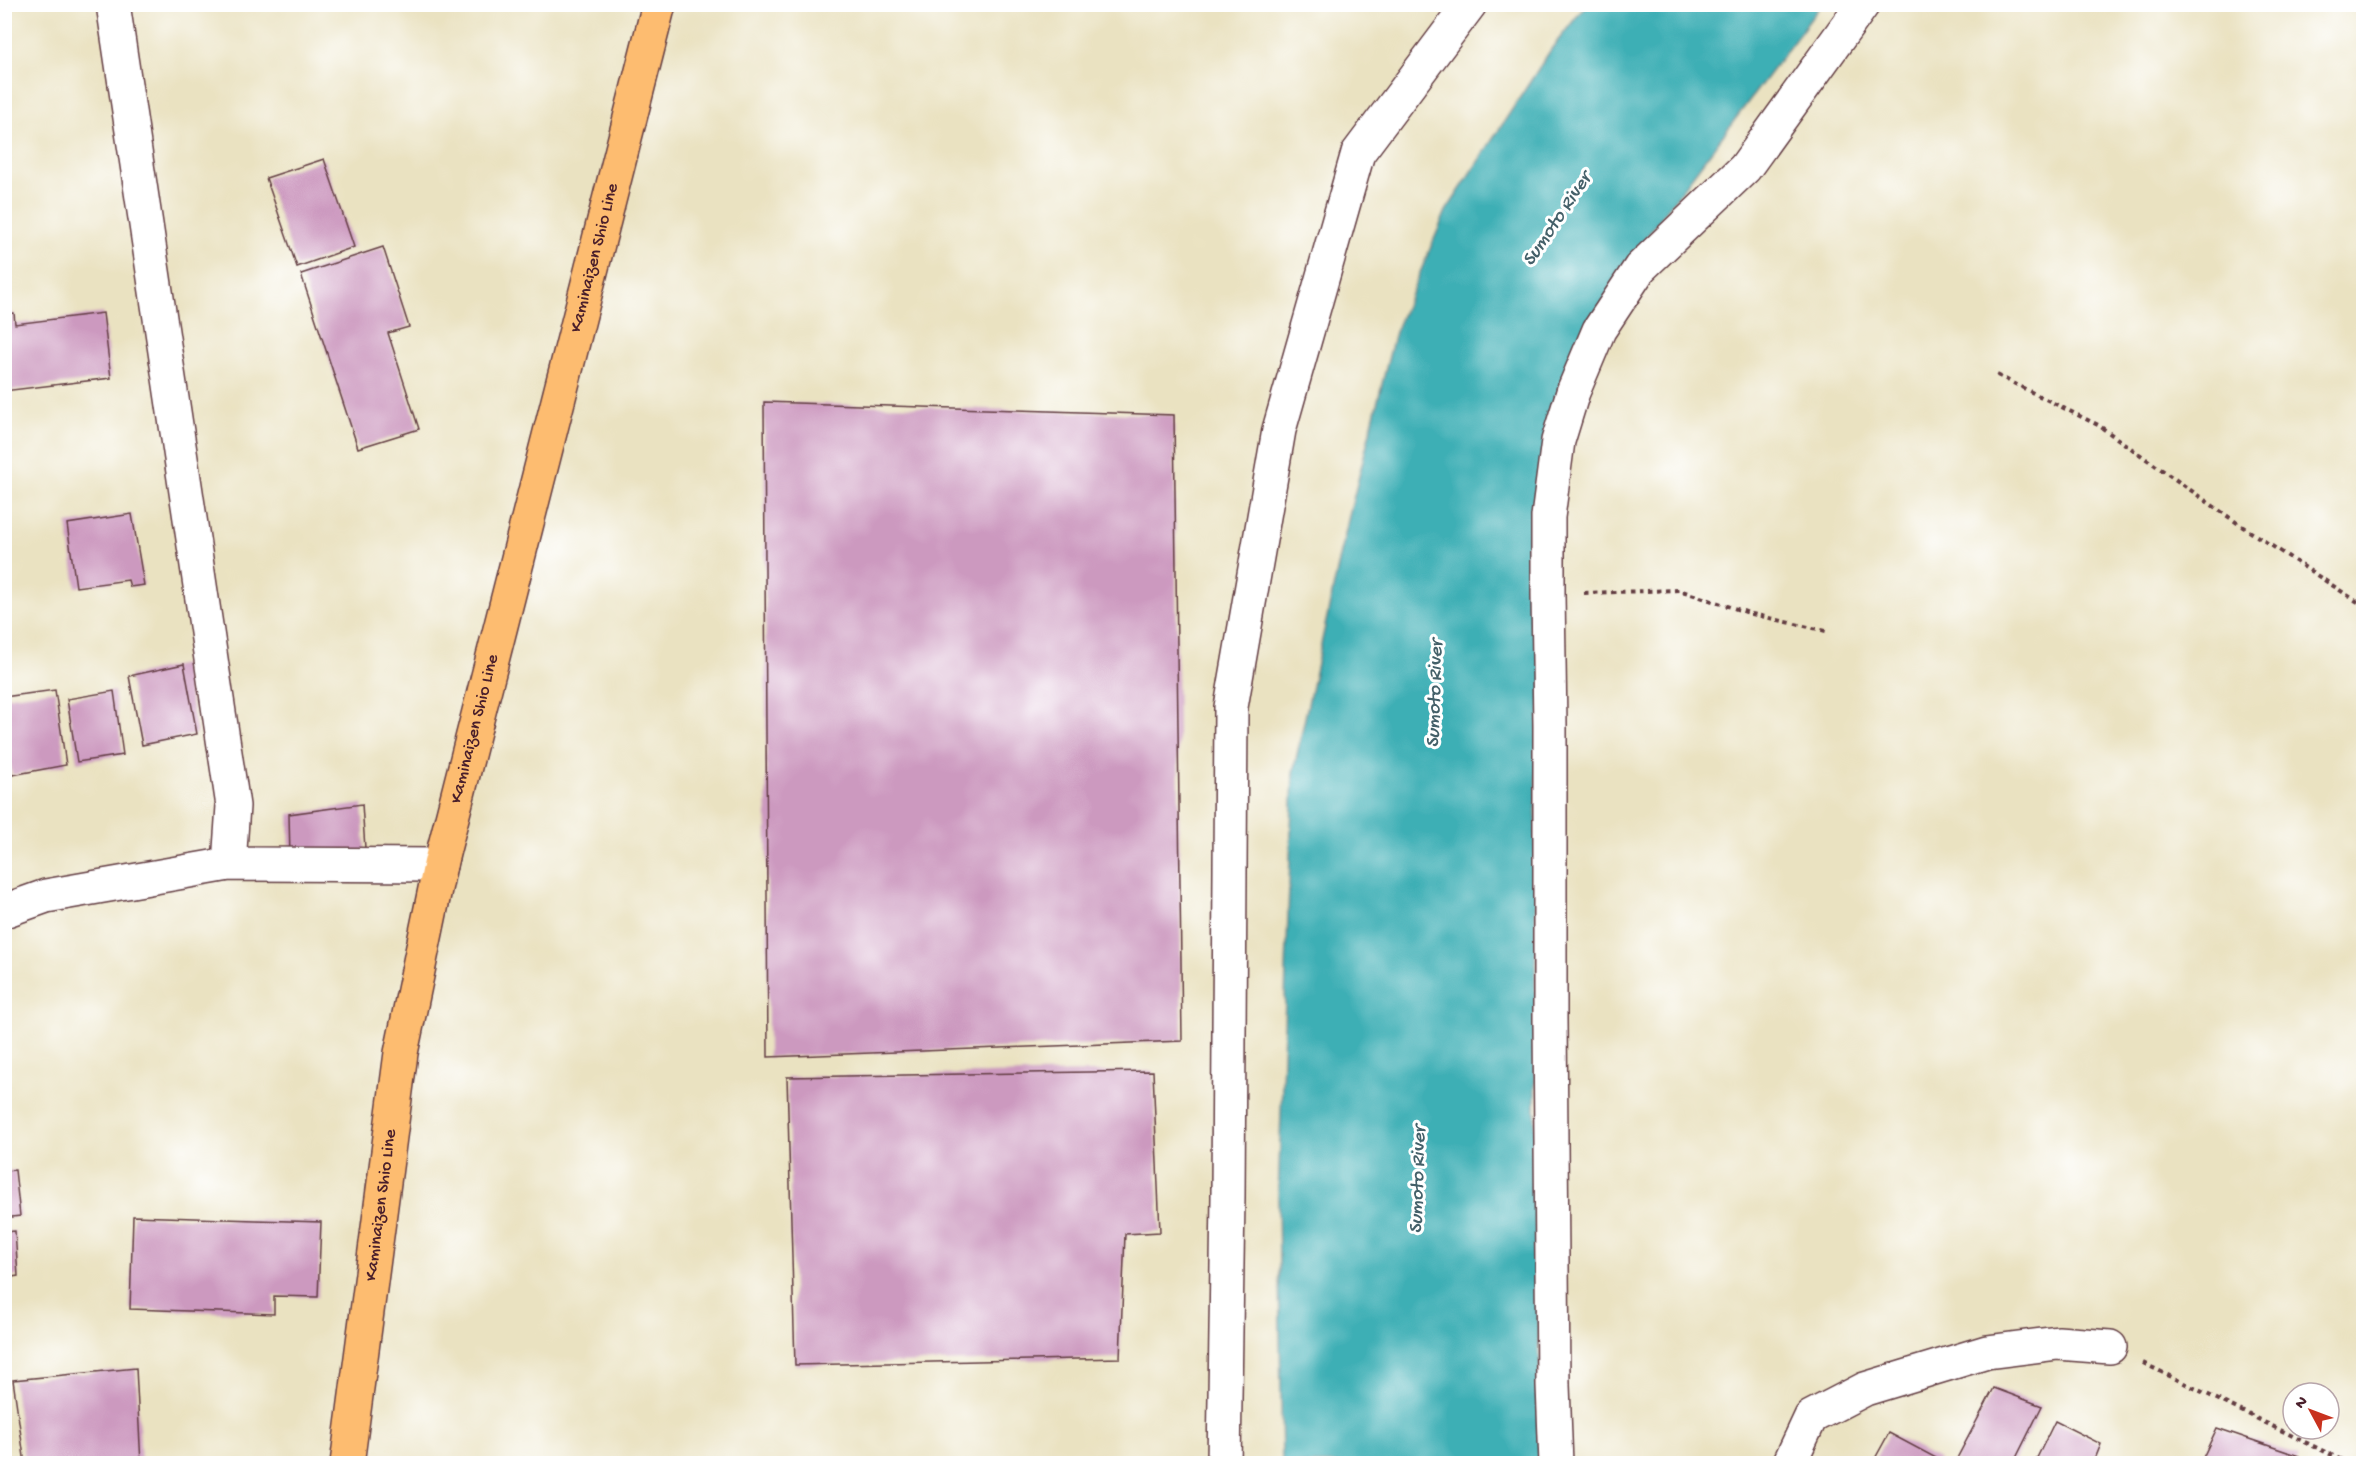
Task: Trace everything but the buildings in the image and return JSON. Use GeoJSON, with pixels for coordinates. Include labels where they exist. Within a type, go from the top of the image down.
{"type":"FeatureCollection","features":[{"type":"Feature","properties":{"kind":"main road","name":"Kaminaizen Shio Line"},"geometry":{"type":"LineString","coordinates":[[347,1464],[401,1053],[440,865],[659,4]]}},
{"type":"Feature","properties":{"kind":"street"},"geometry":{"type":"LineString","coordinates":[[1224,1464],[1231,707],[1279,430],[1358,153],[1470,4]]}},
{"type":"Feature","properties":{"kind":"street"},"geometry":{"type":"LineString","coordinates":[[1556,1464],[1553,1384],[1548,517],[1558,441],[1573,392],[1599,330],[1640,268],[1745,168],[1863,4]]}},
{"type":"Feature","properties":{"kind":"street"},"geometry":{"type":"LineString","coordinates":[[117,9],[232,806],[229,864]]}},
{"type":"Feature","properties":{"kind":"street"},"geometry":{"type":"LineString","coordinates":[[4,911],[46,896],[229,864],[440,865]]}},
{"type":"Feature","properties":{"kind":"street"},"geometry":{"type":"LineString","coordinates":[[1789,1464],[1811,1417],[1865,1389],[1987,1352],[2058,1343],[2110,1347]]}},
{"type":"Feature","properties":{"kind":"path"},"geometry":{"type":"LineString","coordinates":[[1997,375],[2098,425],[2243,526],[2364,606]]}},
{"type":"Feature","properties":{"kind":"path"},"geometry":{"type":"LineString","coordinates":[[1548,594],[1679,590],[1752,614],[1826,631]]}},
{"type":"Feature","properties":{"kind":"path"},"geometry":{"type":"LineString","coordinates":[[2110,1347],[2350,1464]]}},
{"type":"Feature","properties":{"kind":"water","name":"Sumoto River"},"geometry":{"type":"Polygon","coordinates":[[[1586,5],[1821,5],[1630,259],[1573,359],[1536,755],[1535,1208],[1543,1463],[1282,1464],[1278,1198],[1293,773],[1349,516],[1395,332],[1446,211],[1552,48],[1586,5]]]}}]}
